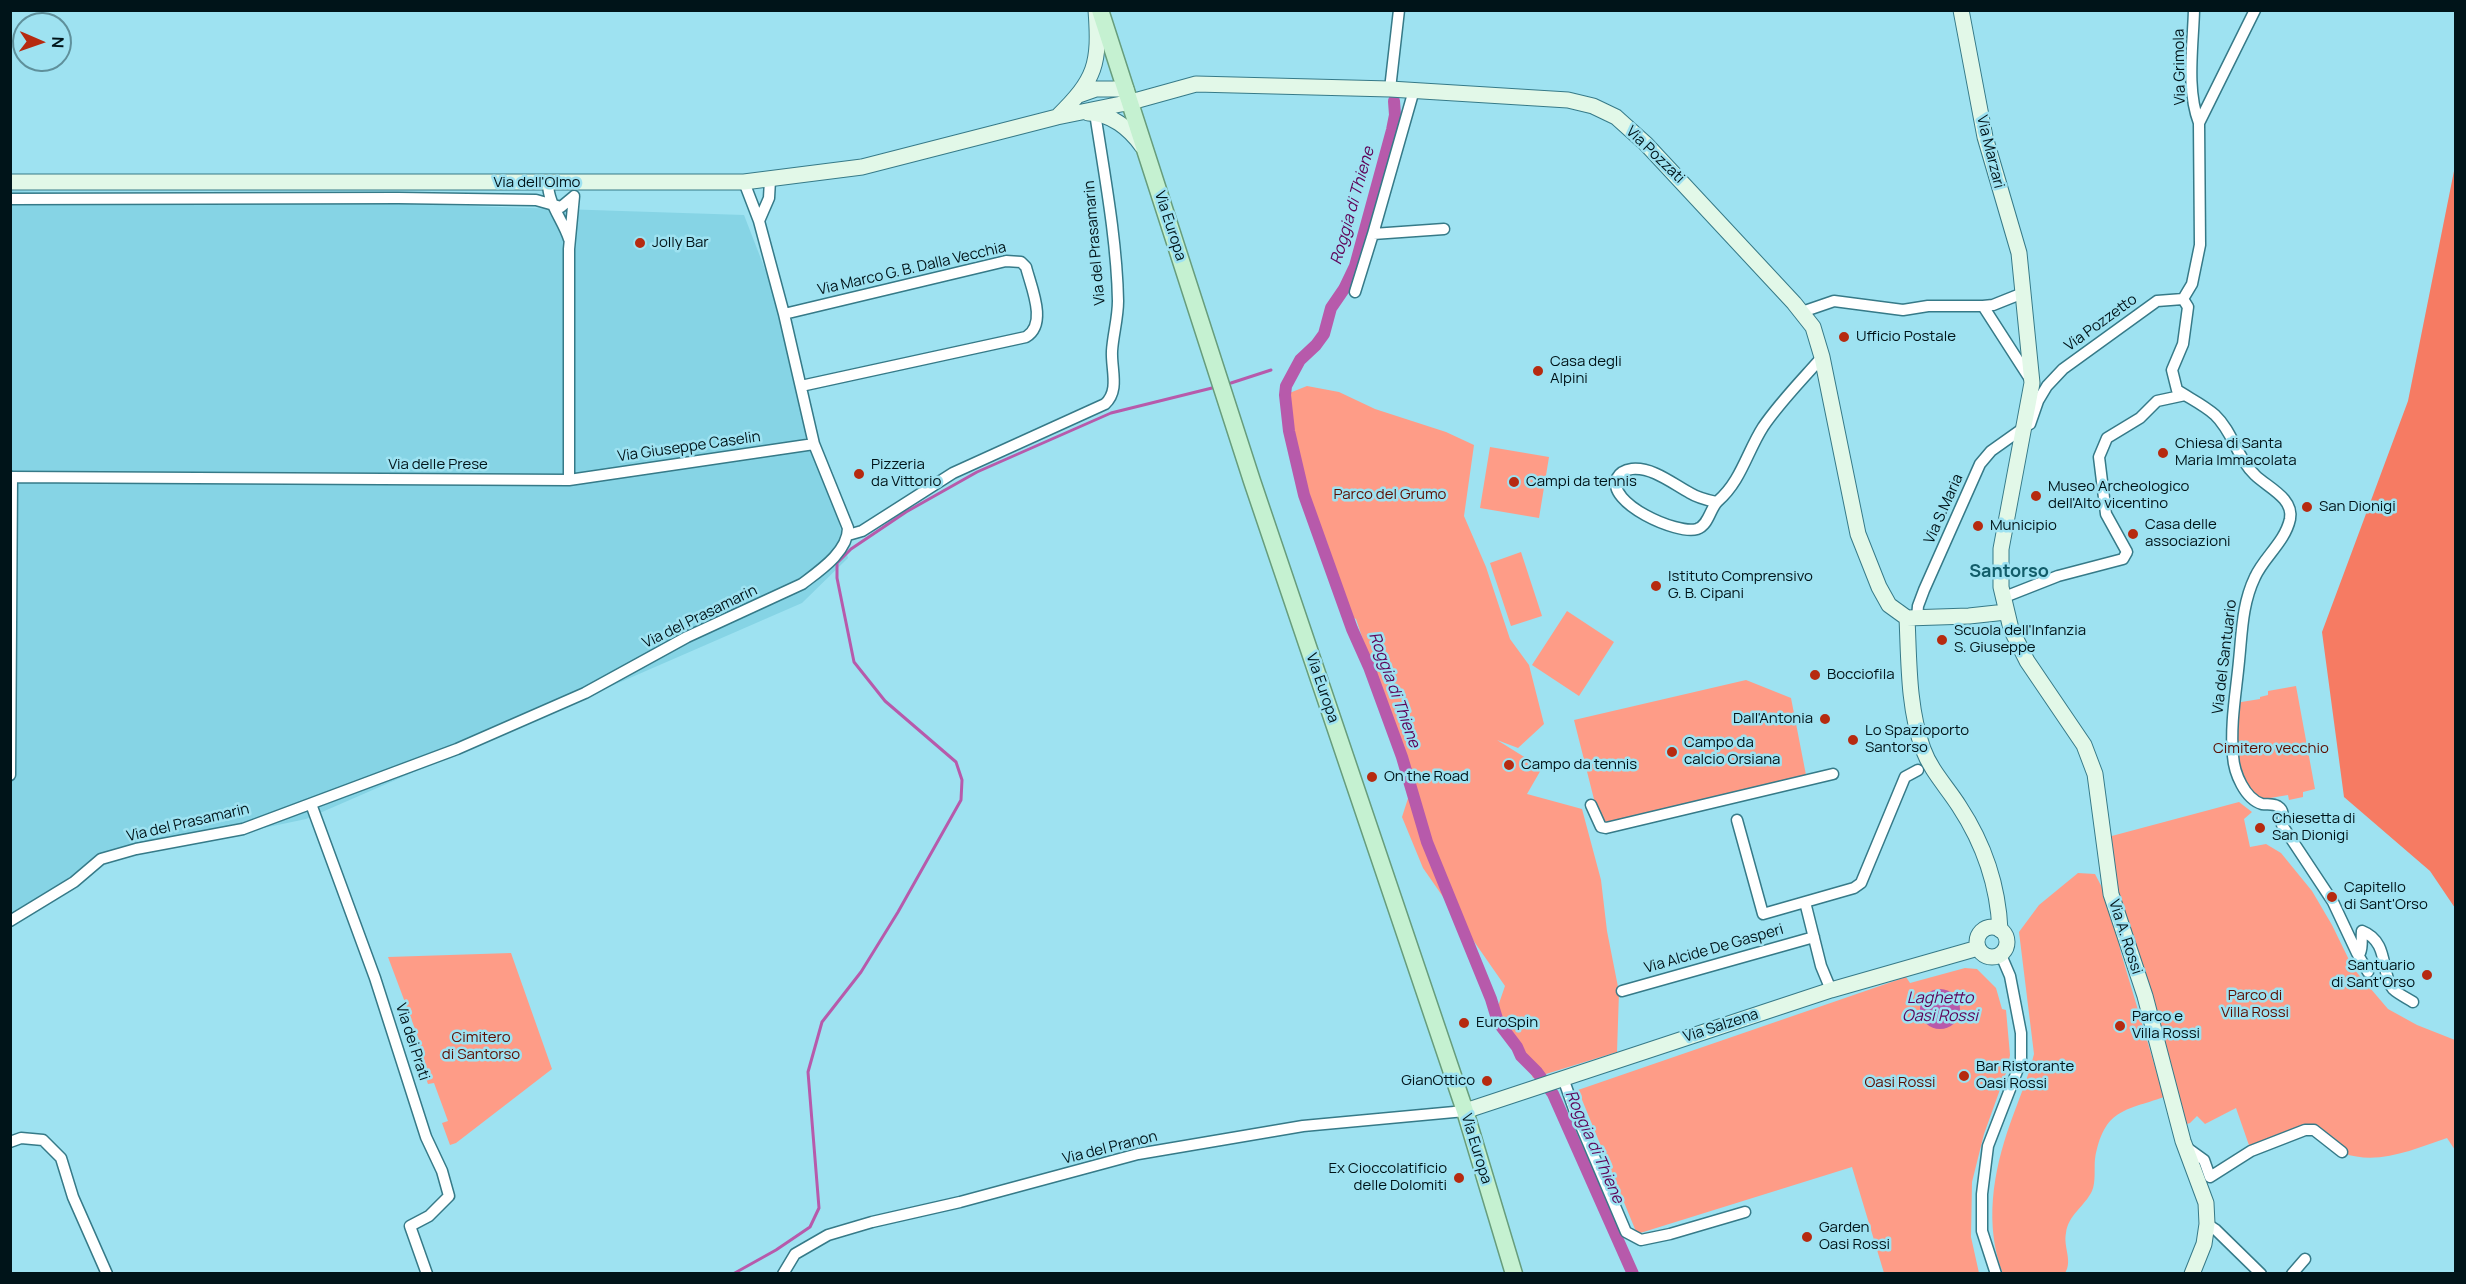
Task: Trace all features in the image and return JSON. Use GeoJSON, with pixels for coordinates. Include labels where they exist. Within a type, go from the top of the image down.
{"type":"FeatureCollection","features":[{"type":"Feature","properties":{"kind":"main road","name":"Via Europa"},"geometry":{"type":"LineString","coordinates":[[1098,10],[1128,95],[1252,481],[1465,1111],[1514,1274]]}},
{"type":"Feature","properties":{"kind":"street","name":"Via dell'Olmo"},"geometry":{"type":"LineString","coordinates":[[1056,117],[1079,95],[1093,72],[1097,55],[1098,10]]}},
{"type":"Feature","properties":{"kind":"street"},"geometry":{"type":"LineString","coordinates":[[1390,89],[1399,10]]}},
{"type":"Feature","properties":{"kind":"street","name":"Via Marzari"},"geometry":{"type":"LineString","coordinates":[[1961,10],[1985,137],[2019,253],[2032,383],[2018,455]]}},
{"type":"Feature","properties":{"kind":"street","name":"Via Grimola"},"geometry":{"type":"LineString","coordinates":[[2194,10],[2194,108],[2199,123]]}},
{"type":"Feature","properties":{"kind":"street"},"geometry":{"type":"LineString","coordinates":[[2183,299],[2192,284],[2200,245],[2199,123],[2255,10]]}},
{"type":"Feature","properties":{"kind":"street","name":"Via Pozzati"},"geometry":{"type":"LineString","coordinates":[[1128,95],[1196,84],[1414,90],[1568,100],[1593,106],[1616,117],[1659,156],[1802,312],[1813,327],[1822,357],[1858,534],[1879,587],[1889,605],[1912,618]]}},
{"type":"Feature","properties":{"kind":"street"},"geometry":{"type":"LineString","coordinates":[[1079,95],[1096,89],[1128,95]]}},
{"type":"Feature","properties":{"kind":"street"},"geometry":{"type":"LineString","coordinates":[[1355,291],[1414,90]]}},
{"type":"Feature","properties":{"kind":"street","name":"Via dell'Olmo"},"geometry":{"type":"LineString","coordinates":[[10,182],[548,183],[574,190],[744,183],[862,166],[1056,117],[1087,113],[1128,95]]}},
{"type":"Feature","properties":{"kind":"street"},"geometry":{"type":"LineString","coordinates":[[1087,113],[1130,130],[1146,152]]}},
{"type":"Feature","properties":{"kind":"street","name":"Via del Prasamarin"},"geometry":{"type":"LineString","coordinates":[[10,921],[74,882],[101,859],[136,849],[243,829],[456,749],[585,693],[687,637],[802,584],[818,572],[842,547],[848,535],[862,531],[953,473],[1105,404],[1111,398],[1114,386],[1112,343],[1118,301],[1105,180],[1087,113]]}},
{"type":"Feature","properties":{"kind":"street"},"geometry":{"type":"LineString","coordinates":[[759,220],[769,198],[770,180]]}},
{"type":"Feature","properties":{"kind":"street"},"geometry":{"type":"LineString","coordinates":[[95,200],[108,183]]}},
{"type":"Feature","properties":{"kind":"street"},"geometry":{"type":"LineString","coordinates":[[548,183],[552,204],[561,218],[569,239]]}},
{"type":"Feature","properties":{"kind":"street"},"geometry":{"type":"LineString","coordinates":[[744,183],[759,220],[784,314],[814,444],[846,522],[848,535]]}},
{"type":"Feature","properties":{"kind":"street"},"geometry":{"type":"LineString","coordinates":[[552,204],[564,206],[574,190]]}},
{"type":"Feature","properties":{"kind":"street"},"geometry":{"type":"LineString","coordinates":[[569,480],[569,239],[574,190]]}},
{"type":"Feature","properties":{"kind":"street","name":"Via dell'Olmo"},"geometry":{"type":"LineString","coordinates":[[11,198],[95,200],[399,198],[536,200],[552,204]]}},
{"type":"Feature","properties":{"kind":"street"},"geometry":{"type":"LineString","coordinates":[[1373,234],[1444,229]]}},
{"type":"Feature","properties":{"kind":"street","name":"Via Marco G. B. Dalla Vecchia"},"geometry":{"type":"LineString","coordinates":[[784,314],[1005,261],[1021,262],[1026,267],[1038,320],[1032,333],[1026,337],[801,386]]}},
{"type":"Feature","properties":{"kind":"street"},"geometry":{"type":"LineString","coordinates":[[1802,312],[1834,301],[1903,310],[1938,305],[1983,306],[1993,305],[2023,293]]}},
{"type":"Feature","properties":{"kind":"street","name":"Via del Santuario"},"geometry":{"type":"LineString","coordinates":[[2183,299],[2188,307],[2182,344],[2172,370],[2177,390],[2215,415],[2249,469],[2278,493],[2289,506],[2290,518],[2274,551],[2256,573],[2244,607],[2231,726],[2233,759],[2244,790],[2261,804],[2275,805],[2281,809],[2282,825],[2333,902],[2357,953]]}},
{"type":"Feature","properties":{"kind":"street","name":"Via Pozzetto"},"geometry":{"type":"LineString","coordinates":[[2018,455],[2038,401],[2047,386],[2063,369],[2157,301],[2183,299]]}},
{"type":"Feature","properties":{"kind":"street"},"geometry":{"type":"LineString","coordinates":[[1983,306],[2032,383]]}},
{"type":"Feature","properties":{"kind":"street"},"geometry":{"type":"LineString","coordinates":[[1716,502],[1689,493],[1676,483],[1643,470],[1623,471],[1616,482],[1618,493],[1630,505],[1657,521],[1682,530],[1697,529],[1704,524],[1716,502],[1731,489],[1762,430],[1784,400],[1822,357]]}},
{"type":"Feature","properties":{"kind":"street"},"geometry":{"type":"LineString","coordinates":[[1996,1274],[1982,1231],[1982,1194],[1988,1146],[2021,1061],[2021,1033],[2010,976],[2001,955],[2007,943],[2001,930],[1995,888],[1980,843],[1959,806],[1935,772],[1922,747],[1914,710],[1912,618],[2004,605],[2058,576],[2123,560],[2127,552],[2106,514],[2099,457],[2107,438],[2140,418],[2157,401],[2185,395]]}},
{"type":"Feature","properties":{"kind":"street","name":"Via S.Maria"},"geometry":{"type":"LineString","coordinates":[[1912,618],[1980,464],[1991,451],[2022,429]]}},
{"type":"Feature","properties":{"kind":"street","name":"Via Giuseppe Caselin"},"geometry":{"type":"LineString","coordinates":[[569,480],[814,444]]}},
{"type":"Feature","properties":{"kind":"street","name":"Via A. Rossi"},"geometry":{"type":"LineString","coordinates":[[2018,455],[2001,549],[2000,570],[2004,605],[2027,661],[2084,745],[2096,774],[2111,894],[2145,996],[2186,1146],[2206,1203],[2207,1224],[2204,1244],[2193,1274]]}},
{"type":"Feature","properties":{"kind":"street"},"geometry":{"type":"LineString","coordinates":[[10,775],[11,477]]}},
{"type":"Feature","properties":{"kind":"street","name":"Via delle Prese"},"geometry":{"type":"LineString","coordinates":[[11,477],[569,480]]}},
{"type":"Feature","properties":{"kind":"street"},"geometry":{"type":"LineString","coordinates":[[1737,820],[1763,914],[1804,903],[1854,888],[1861,883],[1905,777],[1918,770]]}},
{"type":"Feature","properties":{"kind":"street"},"geometry":{"type":"LineString","coordinates":[[1591,805],[1601,827],[1606,828],[1833,774]]}},
{"type":"Feature","properties":{"kind":"street","name":"Via dei Prati"},"geometry":{"type":"LineString","coordinates":[[310,804],[375,978],[426,1137],[442,1171],[449,1196],[429,1216],[410,1226],[427,1274]]}},
{"type":"Feature","properties":{"kind":"street"},"geometry":{"type":"LineString","coordinates":[[1995,888],[1989,918],[1977,939],[1978,948],[1988,957],[2001,955]]}},
{"type":"Feature","properties":{"kind":"street"},"geometry":{"type":"LineString","coordinates":[[1804,903],[1831,990]]}},
{"type":"Feature","properties":{"kind":"street"},"geometry":{"type":"LineString","coordinates":[[1984,930],[1993,927],[2001,930]]}},
{"type":"Feature","properties":{"kind":"street"},"geometry":{"type":"LineString","coordinates":[[2368,972],[2357,953],[2360,953],[2362,949],[2360,942],[2362,931],[2371,934],[2381,951],[2392,988],[2413,1002]]}},
{"type":"Feature","properties":{"kind":"street","name":"Via Alcide De Gasperi"},"geometry":{"type":"LineString","coordinates":[[1622,991],[1814,936]]}},
{"type":"Feature","properties":{"kind":"street","name":"Via Salzena"},"geometry":{"type":"LineString","coordinates":[[1465,1111],[1831,990],[1978,948]]}},
{"type":"Feature","properties":{"kind":"street"},"geometry":{"type":"LineString","coordinates":[[1559,1080],[1626,1232],[1641,1239],[1670,1234],[1745,1212]]}},
{"type":"Feature","properties":{"kind":"street","name":"Via del Pranon"},"geometry":{"type":"LineString","coordinates":[[783,1274],[795,1254],[828,1235],[1138,1154],[1303,1126],[1465,1111]]}},
{"type":"Feature","properties":{"kind":"street"},"geometry":{"type":"LineString","coordinates":[[2186,1146],[2204,1160],[2210,1177],[2251,1151],[2305,1130],[2314,1130],[2342,1152]]}},
{"type":"Feature","properties":{"kind":"street"},"geometry":{"type":"LineString","coordinates":[[10,1142],[21,1138],[43,1140],[61,1158],[73,1197],[107,1274]]}},
{"type":"Feature","properties":{"kind":"street"},"geometry":{"type":"LineString","coordinates":[[2207,1224],[2261,1274]]}},
{"type":"Feature","properties":{"kind":"street"},"geometry":{"type":"LineString","coordinates":[[2292,1274],[2305,1259]]}},
{"type":"Feature","properties":{"kind":"shaded area"},"geometry":{"type":"Polygon","coordinates":[[[2455,166],[2455,908],[2430,871],[2344,797],[2322,632],[2408,401],[2455,166]]]}},
{"type":"Feature","properties":{"kind":"shaded area"},"geometry":{"type":"Polygon","coordinates":[[[11,191],[744,215],[792,339],[848,558],[802,603],[306,819],[112,860],[11,917],[11,191]]]}},
{"type":"Feature","properties":{"kind":"green space","name":"Parco del Grumo"},"geometry":{"type":"Polygon","coordinates":[[[1307,386],[1339,392],[1375,409],[1446,432],[1474,445],[1464,516],[1486,567],[1510,639],[1529,665],[1544,724],[1518,748],[1497,740],[1542,768],[1527,794],[1582,809],[1601,880],[1607,931],[1619,992],[1617,1052],[1533,1078],[1517,1043],[1496,1012],[1505,986],[1423,868],[1402,817],[1412,786],[1356,619],[1345,613],[1327,542],[1314,518],[1295,453],[1286,405],[1287,394],[1307,386]]]}},
{"type":"Feature","properties":{"kind":"green space","name":"Campi da tennis"},"geometry":{"type":"Polygon","coordinates":[[[1490,447],[1549,457],[1539,518],[1480,508],[1490,447]]]}},
{"type":"Feature","properties":{"kind":"green space"},"geometry":{"type":"Polygon","coordinates":[[[1521,552],[1542,616],[1511,626],[1490,563],[1521,552]]]}},
{"type":"Feature","properties":{"kind":"green space"},"geometry":{"type":"Polygon","coordinates":[[[1567,611],[1614,642],[1579,696],[1532,665],[1567,611]]]}},
{"type":"Feature","properties":{"kind":"green space","name":"Campo da calcio Orsiana"},"geometry":{"type":"Polygon","coordinates":[[[1746,680],[1791,698],[1806,775],[1601,827],[1574,720],[1746,680]]]}},
{"type":"Feature","properties":{"kind":"green space","name":"Cimitero vecchio"},"geometry":{"type":"Polygon","coordinates":[[[2296,686],[2315,789],[2303,792],[2303,797],[2289,800],[2288,795],[2258,800],[2249,788],[2238,765],[2235,743],[2235,703],[2260,699],[2268,695],[2268,691],[2296,686]]]}},
{"type":"Feature","properties":{"kind":"green space","name":"Parco di Villa Rossi"},"geometry":{"type":"Polygon","coordinates":[[[2239,802],[2252,812],[2244,819],[2250,847],[2266,844],[2281,853],[2312,891],[2353,968],[2388,1009],[2417,1025],[2455,1040],[2455,1150],[2447,1138],[2383,1157],[2356,1157],[2339,1151],[2314,1130],[2251,1151],[2236,1108],[2205,1124],[2197,1116],[2190,1123],[2181,1126],[2111,894],[2108,837],[2239,802]]]}},
{"type":"Feature","properties":{"kind":"green space"},"geometry":{"type":"Polygon","coordinates":[[[2078,873],[2095,874],[2108,899],[2121,953],[2164,1097],[2127,1110],[2110,1121],[2104,1130],[2095,1159],[2092,1191],[2067,1227],[2065,1238],[2068,1264],[2065,1273],[2003,1274],[1997,1255],[1992,1218],[1995,1180],[2004,1142],[2034,1054],[2019,932],[2039,905],[2078,873]]]}},
{"type":"Feature","properties":{"kind":"green space","name":"Cimitero di Santorso"},"geometry":{"type":"Polygon","coordinates":[[[511,953],[552,1069],[456,1143],[450,1145],[442,1123],[448,1121],[434,1083],[428,1084],[415,1048],[421,1045],[388,957],[511,953]]]}},
{"type":"Feature","properties":{"kind":"green space","name":"Oasi Rossi"},"geometry":{"type":"Polygon","coordinates":[[[1965,968],[1977,969],[1996,988],[2002,1009],[2006,1010],[2010,1055],[2007,1070],[1984,1134],[1972,1182],[1971,1237],[1979,1273],[1884,1273],[1852,1167],[1637,1234],[1578,1090],[1906,977],[1910,983],[1965,968]]]}},
{"type":"Feature","properties":{"kind":"water","name":"Laghetto Oasi Rossi"},"geometry":{"type":"Polygon","coordinates":[[[1940,989],[1948,990],[1954,995],[1959,1001],[1959,1017],[1954,1023],[1948,1028],[1940,1029],[1932,1028],[1926,1023],[1921,1017],[1920,1009],[1921,1001],[1926,995],[1932,990],[1940,989]]]}},
{"type":"Feature","properties":{"kind":"waterway","name":"Roggia di Thiene"},"geometry":{"type":"LineString","coordinates":[[1394,101],[1395,115],[1392,130],[1355,266],[1344,289],[1331,308],[1324,334],[1300,360],[1286,386],[1289,431],[1304,495],[1352,629],[1369,667],[1402,757],[1427,842],[1491,999],[1498,1022],[1521,1056],[1537,1072],[1553,1094],[1633,1274]]}},
{"type":"Feature","properties":{"kind":"waterway"},"geometry":{"type":"LineString","coordinates":[[1231,383],[1271,370]]}},
{"type":"Feature","properties":{"kind":"waterway"},"geometry":{"type":"LineString","coordinates":[[733,1274],[776,1250],[810,1227],[819,1208],[808,1072],[822,1022],[861,972],[898,912],[961,800],[962,780],[956,762],[885,701],[854,662],[837,578],[837,563],[851,549],[906,512],[977,472],[1111,413],[1212,388]]}},
{"type":"Feature","properties":{"kind":"place","name":"Jolly Bar"},"geometry":{"type":"Point","coordinates":[640,243]}},
{"type":"Feature","properties":{"kind":"place","name":"Ufficio Postale"},"geometry":{"type":"Point","coordinates":[1844,337]}},
{"type":"Feature","properties":{"kind":"place","name":"Casa degli Alpini"},"geometry":{"type":"Point","coordinates":[1538,371]}},
{"type":"Feature","properties":{"kind":"place","name":"Chiesa di Santa Maria Immacolata"},"geometry":{"type":"Point","coordinates":[2163,453]}},
{"type":"Feature","properties":{"kind":"place","name":"Pizzeria da Vittorio"},"geometry":{"type":"Point","coordinates":[859,474]}},
{"type":"Feature","properties":{"kind":"place","name":"Campi da tennis"},"geometry":{"type":"Point","coordinates":[1514,482]}},
{"type":"Feature","properties":{"kind":"place","name":"Museo Archeologico dell'Alto vicentino"},"geometry":{"type":"Point","coordinates":[2036,496]}},
{"type":"Feature","properties":{"kind":"place","name":"San Dionigi"},"geometry":{"type":"Point","coordinates":[2307,507]}},
{"type":"Feature","properties":{"kind":"place","name":"Municipio"},"geometry":{"type":"Point","coordinates":[1978,526]}},
{"type":"Feature","properties":{"kind":"place","name":"Casa delle associazioni"},"geometry":{"type":"Point","coordinates":[2133,534]}},
{"type":"Feature","properties":{"kind":"place","name":"Istituto Comprensivo G. B. Cipani"},"geometry":{"type":"Point","coordinates":[1656,586]}},
{"type":"Feature","properties":{"kind":"place","name":"Scuola dell'Infanzia S. Giuseppe"},"geometry":{"type":"Point","coordinates":[1942,640]}},
{"type":"Feature","properties":{"kind":"place","name":"Bocciofila"},"geometry":{"type":"Point","coordinates":[1815,675]}},
{"type":"Feature","properties":{"kind":"place","name":"Dall'Antonia"},"geometry":{"type":"Point","coordinates":[1825,719]}},
{"type":"Feature","properties":{"kind":"place","name":"Lo Spazioporto Santorso"},"geometry":{"type":"Point","coordinates":[1853,740]}},
{"type":"Feature","properties":{"kind":"place","name":"Campo da calcio Orsiana"},"geometry":{"type":"Point","coordinates":[1672,752]}},
{"type":"Feature","properties":{"kind":"place","name":"Campo da tennis"},"geometry":{"type":"Point","coordinates":[1509,765]}},
{"type":"Feature","properties":{"kind":"place","name":"On the Road"},"geometry":{"type":"Point","coordinates":[1372,777]}},
{"type":"Feature","properties":{"kind":"place","name":"Chiesetta di San Dionigi"},"geometry":{"type":"Point","coordinates":[2260,828]}},
{"type":"Feature","properties":{"kind":"place","name":"Capitello di Sant'Orso"},"geometry":{"type":"Point","coordinates":[2332,897]}},
{"type":"Feature","properties":{"kind":"place","name":"Santuario di Sant'Orso"},"geometry":{"type":"Point","coordinates":[2427,975]}},
{"type":"Feature","properties":{"kind":"place","name":"EuroSpin"},"geometry":{"type":"Point","coordinates":[1464,1023]}},
{"type":"Feature","properties":{"kind":"place","name":"Parco e Villa Rossi"},"geometry":{"type":"Point","coordinates":[2120,1026]}},
{"type":"Feature","properties":{"kind":"place","name":"Bar Ristorante Oasi Rossi"},"geometry":{"type":"Point","coordinates":[1964,1076]}},
{"type":"Feature","properties":{"kind":"place","name":"GianOttico"},"geometry":{"type":"Point","coordinates":[1487,1081]}},
{"type":"Feature","properties":{"kind":"place","name":"Ex Cioccolatificio delle Dolomiti"},"geometry":{"type":"Point","coordinates":[1459,1178]}},
{"type":"Feature","properties":{"kind":"place","name":"Garden Oasi Rossi"},"geometry":{"type":"Point","coordinates":[1807,1237]}},
{"type":"Feature","properties":{"kind":"district","name":"Santorso"},"geometry":{"type":"Point","coordinates":[2009,572]}}]}
